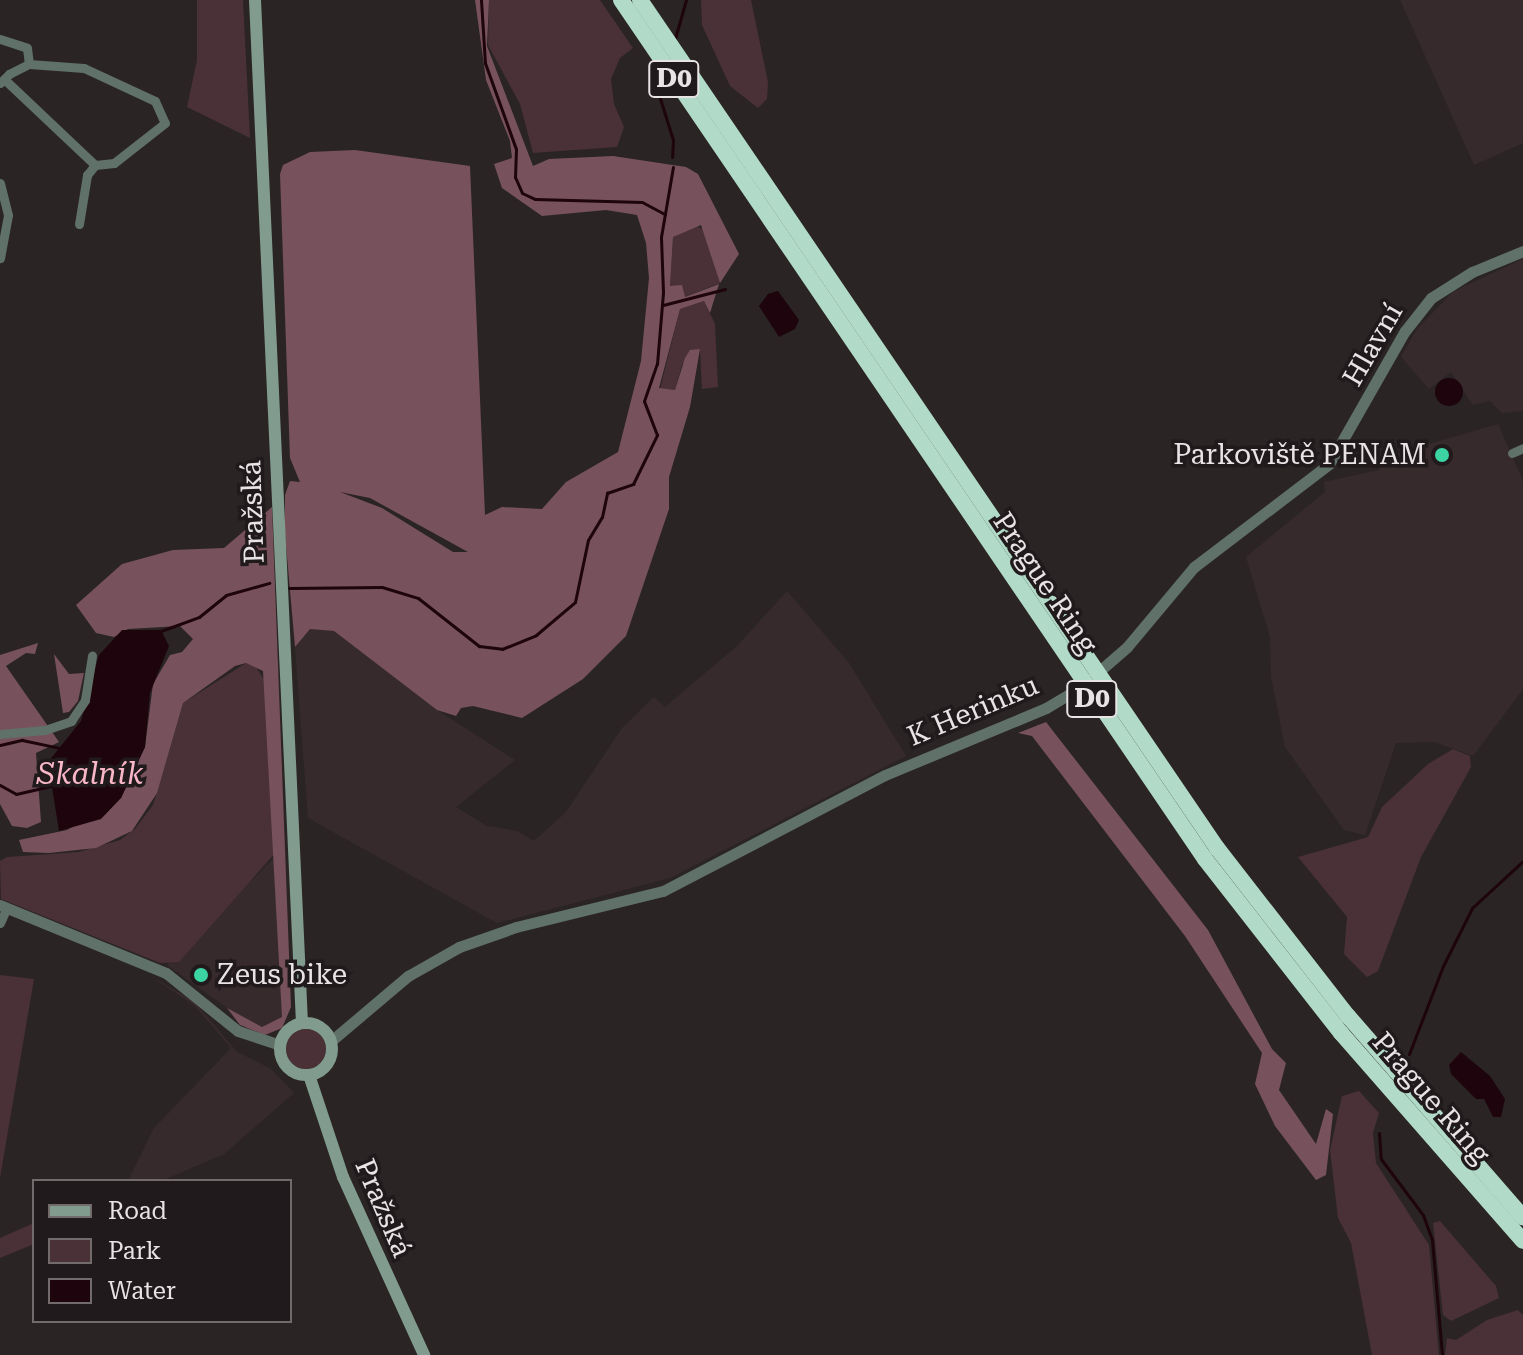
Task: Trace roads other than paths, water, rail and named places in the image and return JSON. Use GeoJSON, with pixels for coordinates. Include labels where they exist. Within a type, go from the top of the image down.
{"type":"FeatureCollection","features":[{"type":"Feature","properties":{"kind":"highway","name":"Prague Ring"},"geometry":{"type":"LineString","coordinates":[[621,0],[734,153],[1140,741],[1348,1016],[1415,1097],[1523,1217]]}},
{"type":"Feature","properties":{"kind":"highway","name":"Prague Ring"},"geometry":{"type":"LineString","coordinates":[[640,0],[734,153],[1117,736],[1341,1033],[1409,1115],[1523,1241]]}},
{"type":"Feature","properties":{"kind":"main road","name":"Pražská"},"geometry":{"type":"LineString","coordinates":[[255,0],[302,1023]]}},
{"type":"Feature","properties":{"kind":"main road"},"geometry":{"type":"LineString","coordinates":[[302,1023],[320,1027],[331,1041],[328,1063],[309,1075],[289,1068],[280,1045],[288,1029],[302,1023]]}},
{"type":"Feature","properties":{"kind":"main road","name":"Pražská"},"geometry":{"type":"LineString","coordinates":[[309,1075],[332,1150],[424,1355]]}},
{"type":"Feature","properties":{"kind":"street"},"geometry":{"type":"LineString","coordinates":[[0,39],[27,48],[29,64]]}},
{"type":"Feature","properties":{"kind":"street"},"geometry":{"type":"LineString","coordinates":[[79,224],[87,175],[95,165],[114,163],[161,129],[165,113],[155,101],[84,68],[29,64],[2,81],[95,165]]}},
{"type":"Feature","properties":{"kind":"street"},"geometry":{"type":"LineString","coordinates":[[0,183],[8,215],[0,258]]}},
{"type":"Feature","properties":{"kind":"street","name":"Hlavní"},"geometry":{"type":"LineString","coordinates":[[1329,464],[1421,309],[1445,287],[1523,251]]}},
{"type":"Feature","properties":{"kind":"street"},"geometry":{"type":"LineString","coordinates":[[1512,453],[1523,448]]}},
{"type":"Feature","properties":{"kind":"street","name":"K Herinku"},"geometry":{"type":"LineString","coordinates":[[331,1041],[420,968],[476,939],[666,890],[885,775],[1054,704],[1118,657],[1187,573],[1329,464]]}},
{"type":"Feature","properties":{"kind":"street"},"geometry":{"type":"LineString","coordinates":[[0,734],[45,730],[71,721],[85,700],[92,656]]}},
{"type":"Feature","properties":{"kind":"street"},"geometry":{"type":"LineString","coordinates":[[0,923],[3,906],[166,973],[238,1031],[280,1045]]}},
{"type":"Feature","properties":{"kind":"water"},"geometry":{"type":"Polygon","coordinates":[[[778,291],[799,320],[795,329],[779,337],[759,306],[768,294],[778,291]]]}},
{"type":"Feature","properties":{"kind":"water"},"geometry":{"type":"Polygon","coordinates":[[[1449,378],[1459,382],[1463,392],[1459,402],[1449,406],[1439,402],[1435,392],[1439,382],[1449,378]]]}},
{"type":"Feature","properties":{"kind":"water","name":"Skalník"},"geometry":{"type":"Polygon","coordinates":[[[122,630],[161,630],[169,646],[150,693],[145,747],[121,798],[101,819],[59,831],[48,762],[81,721],[99,655],[122,630]]]}},
{"type":"Feature","properties":{"kind":"water"},"geometry":{"type":"Polygon","coordinates":[[[1461,1052],[1490,1076],[1505,1099],[1501,1117],[1493,1117],[1484,1099],[1476,1099],[1451,1074],[1449,1065],[1461,1052]]]}},
{"type":"Feature","properties":{"kind":"waterway"},"geometry":{"type":"LineString","coordinates":[[481,0],[485,63],[516,149],[515,177],[522,193],[535,199],[642,202],[665,214]]}},
{"type":"Feature","properties":{"kind":"waterway"},"geometry":{"type":"LineString","coordinates":[[674,42],[686,0]]}},
{"type":"Feature","properties":{"kind":"waterway"},"geometry":{"type":"LineString","coordinates":[[658,65],[654,79],[673,140],[672,157]]}},
{"type":"Feature","properties":{"kind":"waterway"},"geometry":{"type":"LineString","coordinates":[[289,588],[382,587],[418,598],[479,646],[502,649],[536,635],[575,602],[588,540],[602,517],[607,493],[633,484],[657,435],[644,401],[657,364],[663,292],[661,237],[673,167]]}},
{"type":"Feature","properties":{"kind":"waterway"},"geometry":{"type":"LineString","coordinates":[[663,305],[725,289]]}},
{"type":"Feature","properties":{"kind":"waterway"},"geometry":{"type":"LineString","coordinates":[[158,632],[199,617],[226,595],[269,583]]}},
{"type":"Feature","properties":{"kind":"waterway"},"geometry":{"type":"LineString","coordinates":[[0,745],[22,740],[59,748]]}},
{"type":"Feature","properties":{"kind":"waterway"},"geometry":{"type":"LineString","coordinates":[[0,785],[16,794],[52,786]]}},
{"type":"Feature","properties":{"kind":"waterway"},"geometry":{"type":"LineString","coordinates":[[1409,1054],[1443,966],[1472,908],[1523,861]]}},
{"type":"Feature","properties":{"kind":"waterway"},"geometry":{"type":"LineString","coordinates":[[1379,1133],[1381,1159],[1423,1215],[1432,1240],[1442,1355]]}},
{"type":"Feature","properties":{"kind":"place","name":"Parkoviště PENAM"},"geometry":{"type":"Point","coordinates":[1442,455]}},
{"type":"Feature","properties":{"kind":"place","name":"Zeus bike"},"geometry":{"type":"Point","coordinates":[201,975]}}]}
